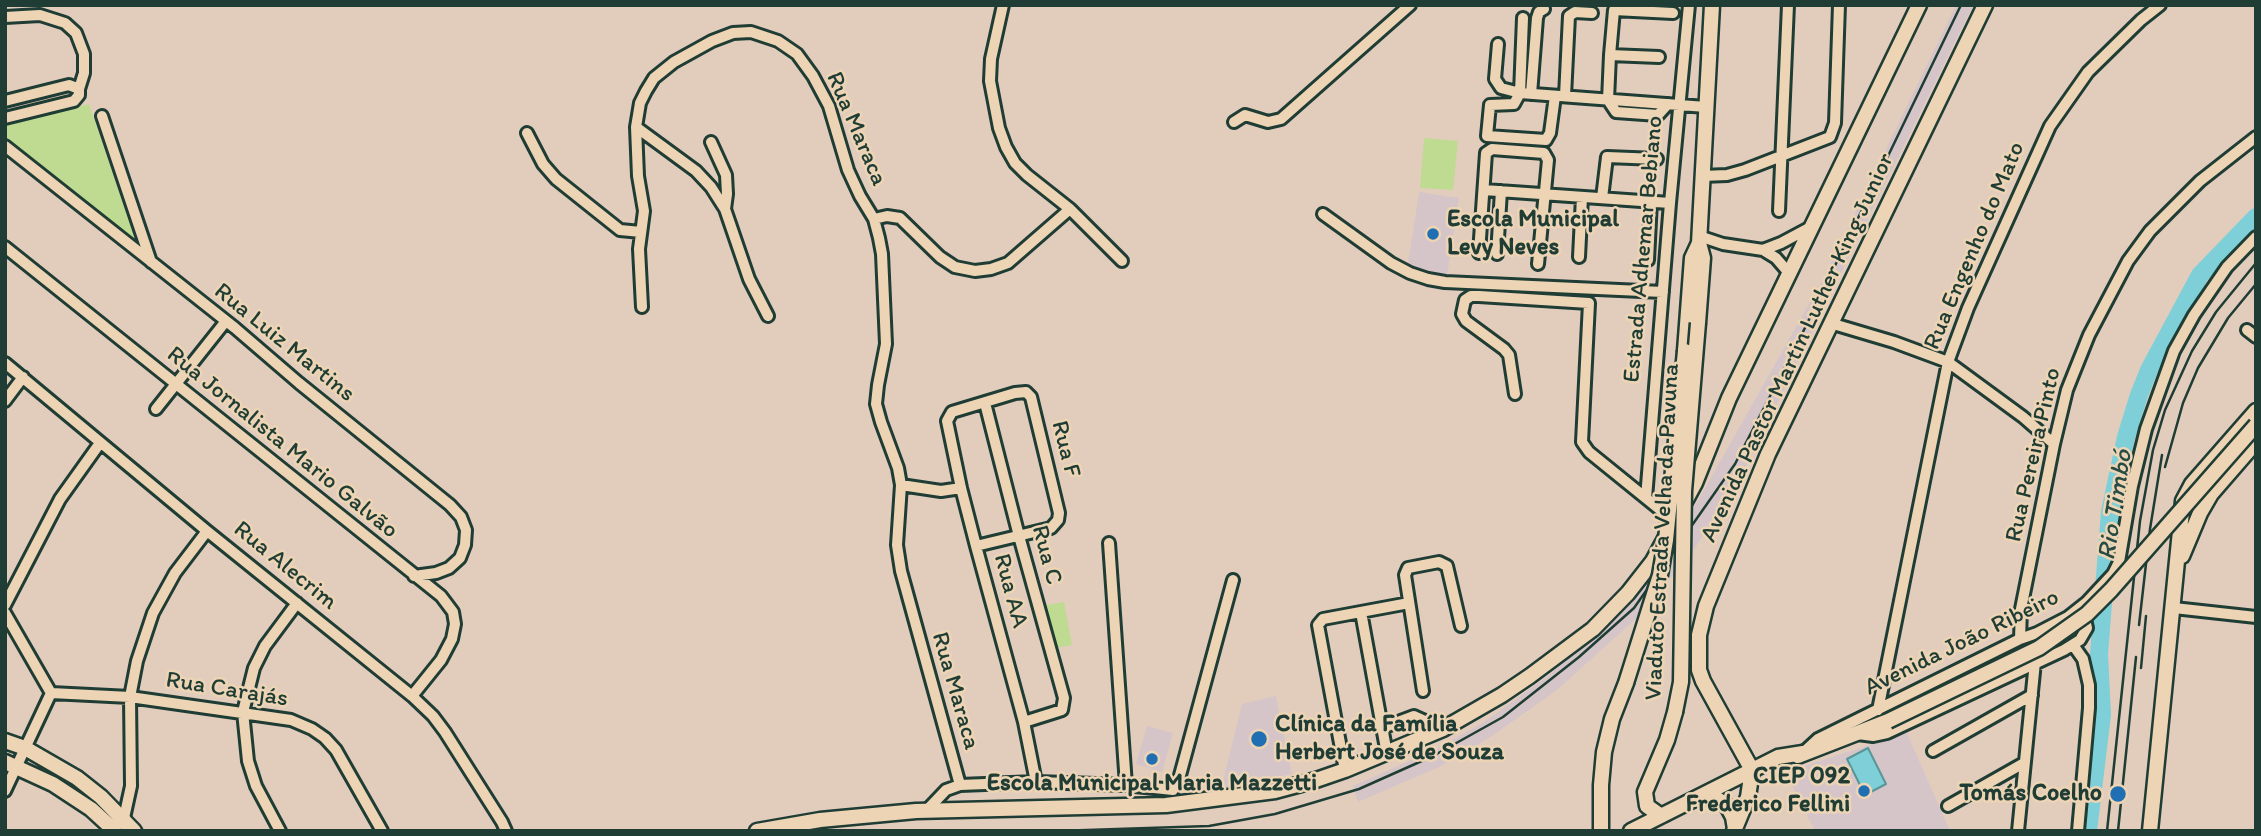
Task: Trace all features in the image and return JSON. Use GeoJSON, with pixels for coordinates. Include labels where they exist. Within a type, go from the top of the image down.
{"type":"FeatureCollection","features":[{"type":"Feature","properties":{"kind":"main road","name":"Estrada Adhemar Bebiano"},"geometry":{"type":"LineString","coordinates":[[1698,323],[1703,258],[1699,239],[1712,5]]}},
{"type":"Feature","properties":{"kind":"main road","name":"Avenida Pastor Martin Luther King Junior"},"geometry":{"type":"LineString","coordinates":[[757,831],[820,820],[927,810],[1166,805],[1275,791],[1316,780],[1387,754],[1432,734],[1502,695],[1593,629],[1628,593],[1653,561],[1695,483],[1728,398],[1919,5]]}},
{"type":"Feature","properties":{"kind":"main road","name":"Avenida Pastor Martin Luther King Junior"},"geometry":{"type":"LineString","coordinates":[[1752,770],[1703,681],[1697,654],[1706,606],[1742,514],[1830,323],[1985,5]]}},
{"type":"Feature","properties":{"kind":"main road","name":"Estrada Adhemar Bebiano"},"geometry":{"type":"LineString","coordinates":[[1685,351],[1692,258],[1699,239]]}},
{"type":"Feature","properties":{"kind":"main road","name":"Viaduto Estrada Velha da Pavuna"},"geometry":{"type":"LineString","coordinates":[[1661,816],[1647,806],[1646,792],[1667,740],[1681,682],[1684,491],[1698,323]]}},
{"type":"Feature","properties":{"kind":"main road","name":"Viaduto Estrada Velha da Pavuna"},"geometry":{"type":"LineString","coordinates":[[1601,831],[1604,752],[1612,719],[1660,575],[1685,351]]}},
{"type":"Feature","properties":{"kind":"main road"},"geometry":{"type":"LineString","coordinates":[[2150,831],[2181,519],[2186,494],[2256,411]]}},
{"type":"Feature","properties":{"kind":"main road","name":"Avenida João Ribeiro"},"geometry":{"type":"LineString","coordinates":[[1748,796],[1766,773],[1803,753],[1858,734],[1883,715],[2039,648],[2087,614],[2256,425]]}},
{"type":"Feature","properties":{"kind":"main road"},"geometry":{"type":"LineString","coordinates":[[2177,570],[2200,513],[2211,495],[2256,442]]}},
{"type":"Feature","properties":{"kind":"main road"},"geometry":{"type":"LineString","coordinates":[[5,741],[25,748],[77,778],[124,818],[135,831]]}},
{"type":"Feature","properties":{"kind":"main road","name":"Avenida João Ribeiro"},"geometry":{"type":"LineString","coordinates":[[1631,831],[1778,757],[1803,753]]}},
{"type":"Feature","properties":{"kind":"main road"},"geometry":{"type":"LineString","coordinates":[[11,764],[53,784],[91,809],[115,831]]}},
{"type":"Feature","properties":{"kind":"main road"},"geometry":{"type":"LineString","coordinates":[[1735,830],[1748,796],[1752,770]]}},
{"type":"Feature","properties":{"kind":"main road"},"geometry":{"type":"LineString","coordinates":[[1701,796],[1719,800],[1727,806],[1735,830]]}},
{"type":"Feature","properties":{"kind":"street"},"geometry":{"type":"LineString","coordinates":[[1003,5],[991,59],[990,81],[999,128],[1015,163],[1070,209],[1122,261]]}},
{"type":"Feature","properties":{"kind":"street"},"geometry":{"type":"LineString","coordinates":[[1234,121],[1244,115],[1268,122],[1281,119],[1410,5]]}},
{"type":"Feature","properties":{"kind":"street","name":"Estrada Adhemar Bebiano"},"geometry":{"type":"LineString","coordinates":[[1646,498],[1670,203],[1674,105],[1689,5]]}},
{"type":"Feature","properties":{"kind":"street"},"geometry":{"type":"LineString","coordinates":[[1779,211],[1788,5]]}},
{"type":"Feature","properties":{"kind":"street"},"geometry":{"type":"LineString","coordinates":[[1702,176],[1731,174],[1821,141],[1832,133],[1835,123],[1839,5]]}},
{"type":"Feature","properties":{"kind":"street","name":"Rua Engenho do Mato"},"geometry":{"type":"LineString","coordinates":[[1883,715],[1948,362],[1973,296],[2050,126],[2088,72],[2160,5]]}},
{"type":"Feature","properties":{"kind":"street"},"geometry":{"type":"LineString","coordinates":[[1545,9],[1539,12],[1537,18],[1525,94],[1514,104],[1490,105],[1487,136],[1546,140],[1560,96],[1569,16],[1575,12],[1592,13]]}},
{"type":"Feature","properties":{"kind":"street"},"geometry":{"type":"LineString","coordinates":[[1608,100],[1615,10],[1673,13]]}},
{"type":"Feature","properties":{"kind":"street"},"geometry":{"type":"LineString","coordinates":[[5,17],[40,15],[55,18],[76,33],[84,54],[84,73],[79,95],[74,101],[5,118]]}},
{"type":"Feature","properties":{"kind":"street"},"geometry":{"type":"LineString","coordinates":[[1522,18],[1525,94]]}},
{"type":"Feature","properties":{"kind":"street","name":"Rua Maraca"},"geometry":{"type":"LineString","coordinates":[[642,307],[639,262],[644,211],[638,176],[636,127],[640,103],[646,91],[654,78],[674,62],[733,33],[763,34],[778,41],[797,54],[829,106],[848,170],[874,219],[882,254],[885,357],[876,404],[896,458],[901,485],[897,523],[901,571],[960,785],[946,790],[927,810]]}},
{"type":"Feature","properties":{"kind":"street"},"geometry":{"type":"LineString","coordinates":[[1497,44],[1496,83],[1501,88],[1525,94],[1706,107]]}},
{"type":"Feature","properties":{"kind":"street"},"geometry":{"type":"LineString","coordinates":[[1610,55],[1659,57]]}},
{"type":"Feature","properties":{"kind":"street"},"geometry":{"type":"LineString","coordinates":[[5,101],[69,85],[79,89]]}},
{"type":"Feature","properties":{"kind":"street"},"geometry":{"type":"LineString","coordinates":[[102,116],[151,262]]}},
{"type":"Feature","properties":{"kind":"street"},"geometry":{"type":"LineString","coordinates":[[636,127],[696,171],[725,209],[750,279],[768,316]]}},
{"type":"Feature","properties":{"kind":"street"},"geometry":{"type":"LineString","coordinates":[[527,133],[542,163],[556,179],[613,225],[627,232],[641,232]]}},
{"type":"Feature","properties":{"kind":"street","name":"Rua Pereira Pinto"},"geometry":{"type":"LineString","coordinates":[[2020,639],[2021,608],[2054,444],[2071,378],[2107,296],[2150,231],[2200,181],[2256,137]]}},
{"type":"Feature","properties":{"kind":"street"},"geometry":{"type":"LineString","coordinates":[[711,142],[726,175],[725,209]]}},
{"type":"Feature","properties":{"kind":"street","name":"Rua Luiz Martins"},"geometry":{"type":"LineString","coordinates":[[5,145],[226,321],[450,505],[461,517],[466,537],[460,558],[449,568],[414,576]]}},
{"type":"Feature","properties":{"kind":"street"},"geometry":{"type":"LineString","coordinates":[[1479,253],[1487,150],[1547,155],[1538,264]]}},
{"type":"Feature","properties":{"kind":"street"},"geometry":{"type":"LineString","coordinates":[[1602,198],[1607,157],[1657,159]]}},
{"type":"Feature","properties":{"kind":"street"},"geometry":{"type":"LineString","coordinates":[[1484,190],[1670,203]]}},
{"type":"Feature","properties":{"kind":"street"},"geometry":{"type":"LineString","coordinates":[[1497,254],[1501,191]]}},
{"type":"Feature","properties":{"kind":"street"},"geometry":{"type":"LineString","coordinates":[[1579,257],[1582,197]]}},
{"type":"Feature","properties":{"kind":"street"},"geometry":{"type":"LineString","coordinates":[[1648,260],[1651,201]]}},
{"type":"Feature","properties":{"kind":"street"},"geometry":{"type":"LineString","coordinates":[[874,219],[887,216],[900,218],[940,257],[955,267],[975,271],[1008,263],[1070,209]]}},
{"type":"Feature","properties":{"kind":"street"},"geometry":{"type":"LineString","coordinates":[[1323,215],[1391,263],[1428,279],[1663,292]]}},
{"type":"Feature","properties":{"kind":"street","name":"Avenida Pastor Martin Luther King Junior"},"geometry":{"type":"LineString","coordinates":[[1763,250],[1811,227]]}},
{"type":"Feature","properties":{"kind":"street","name":"Avenida João Ribeiro"},"geometry":{"type":"LineString","coordinates":[[1803,753],[1818,740],[1883,715],[2020,639],[2036,634],[2078,611],[2113,574],[2121,553],[2132,486],[2146,429],[2174,351],[2194,315],[2227,267],[2256,237]]}},
{"type":"Feature","properties":{"kind":"street"},"geometry":{"type":"LineString","coordinates":[[1699,239],[1763,250]]}},
{"type":"Feature","properties":{"kind":"street","name":"Rua Jornalista Mario Galvão"},"geometry":{"type":"LineString","coordinates":[[5,247],[441,596],[453,612],[455,624],[452,639],[441,660],[412,696]]}},
{"type":"Feature","properties":{"kind":"street","name":"Avenida Pastor Martin Luther King Junior"},"geometry":{"type":"LineString","coordinates":[[1763,250],[1776,258],[1788,274]]}},
{"type":"Feature","properties":{"kind":"street"},"geometry":{"type":"LineString","coordinates":[[1515,394],[1509,355],[1466,321],[1462,314],[1465,300],[1471,296],[1589,303],[1582,442],[1589,452],[1675,522]]}},
{"type":"Feature","properties":{"kind":"street"},"geometry":{"type":"LineString","coordinates":[[156,409],[226,321]]}},
{"type":"Feature","properties":{"kind":"street"},"geometry":{"type":"LineString","coordinates":[[1830,323],[1895,342],[1948,362],[2023,417],[2054,444]]}},
{"type":"Feature","properties":{"kind":"street","name":"Rua Alecrim"},"geometry":{"type":"LineString","coordinates":[[5,363],[207,531],[412,696],[445,732],[506,831]]}},
{"type":"Feature","properties":{"kind":"street"},"geometry":{"type":"LineString","coordinates":[[5,401],[23,377]]}},
{"type":"Feature","properties":{"kind":"street","name":"Rua F"},"geometry":{"type":"LineString","coordinates":[[985,403],[1015,393],[1026,392],[1031,397],[1059,513],[1056,525],[1051,528],[1019,536]]}},
{"type":"Feature","properties":{"kind":"street","name":"Rua AA"},"geometry":{"type":"LineString","coordinates":[[985,403],[953,412],[948,416],[947,429],[1024,722],[1035,782]]}},
{"type":"Feature","properties":{"kind":"street","name":"Rua C"},"geometry":{"type":"LineString","coordinates":[[985,403],[1064,698],[1062,710],[1024,722]]}},
{"type":"Feature","properties":{"kind":"street"},"geometry":{"type":"LineString","coordinates":[[5,605],[60,499],[100,443]]}},
{"type":"Feature","properties":{"kind":"street"},"geometry":{"type":"LineString","coordinates":[[901,485],[932,490],[961,488]]}},
{"type":"Feature","properties":{"kind":"street"},"geometry":{"type":"LineString","coordinates":[[124,818],[131,786],[130,697],[137,661],[153,613],[175,573],[207,531]]}},
{"type":"Feature","properties":{"kind":"street"},"geometry":{"type":"LineString","coordinates":[[976,546],[1019,536]]}},
{"type":"Feature","properties":{"kind":"street"},"geometry":{"type":"LineString","coordinates":[[1109,542],[1126,785]]}},
{"type":"Feature","properties":{"kind":"street"},"geometry":{"type":"LineString","coordinates":[[1423,691],[1405,575],[1408,568],[1443,563],[1449,570],[1461,626]]}},
{"type":"Feature","properties":{"kind":"street"},"geometry":{"type":"LineString","coordinates":[[960,785],[1035,782],[1126,785],[1173,790],[1177,786],[1233,580]]}},
{"type":"Feature","properties":{"kind":"street"},"geometry":{"type":"LineString","coordinates":[[280,831],[266,808],[252,774],[244,736],[243,712],[254,668],[265,646],[296,603]]}},
{"type":"Feature","properties":{"kind":"street"},"geometry":{"type":"LineString","coordinates":[[1345,770],[1318,625],[1324,619],[1409,603]]}},
{"type":"Feature","properties":{"kind":"street"},"geometry":{"type":"LineString","coordinates":[[2174,608],[2256,617]]}},
{"type":"Feature","properties":{"kind":"street"},"geometry":{"type":"LineString","coordinates":[[1858,734],[1873,736],[1888,733],[2073,645],[2087,628],[2085,619],[2078,611]]}},
{"type":"Feature","properties":{"kind":"street"},"geometry":{"type":"LineString","coordinates":[[1361,612],[1387,754]]}},
{"type":"Feature","properties":{"kind":"street"},"geometry":{"type":"LineString","coordinates":[[5,613],[51,693],[25,748],[11,764],[5,790]]}},
{"type":"Feature","properties":{"kind":"street"},"geometry":{"type":"LineString","coordinates":[[2073,645],[2083,659],[2089,685],[2090,708],[2078,831]]}},
{"type":"Feature","properties":{"kind":"street"},"geometry":{"type":"LineString","coordinates":[[2018,831],[2035,662]]}},
{"type":"Feature","properties":{"kind":"street","name":"Rua Carajás"},"geometry":{"type":"LineString","coordinates":[[51,693],[130,697],[292,720],[325,738],[346,765],[382,831]]}},
{"type":"Feature","properties":{"kind":"street"},"geometry":{"type":"LineString","coordinates":[[1933,751],[2032,695]]}},
{"type":"Feature","properties":{"kind":"street"},"geometry":{"type":"LineString","coordinates":[[1382,729],[1414,716],[1425,721],[1432,734]]}},
{"type":"Feature","properties":{"kind":"street"},"geometry":{"type":"LineString","coordinates":[[1948,806],[2024,764]]}},
{"type":"Feature","properties":{"kind":"shaded area"},"geometry":{"type":"Polygon","coordinates":[[[1956,5],[1973,5],[1748,463],[1720,509],[1725,519],[1717,528],[1707,530],[1640,615],[1557,690],[1492,736],[1439,767],[1358,802],[1353,786],[1434,750],[1484,722],[1548,676],[1607,625],[1650,579],[1699,499],[1823,279],[1956,5]]]}},
{"type":"Feature","properties":{"kind":"shaded area","name":"Escola Municipal Levy Neves"},"geometry":{"type":"Polygon","coordinates":[[[1419,192],[1459,198],[1447,276],[1407,270],[1419,192]]]}},
{"type":"Feature","properties":{"kind":"shaded area","name":"Clínica da Família Herbert José de Souza"},"geometry":{"type":"Polygon","coordinates":[[[1276,696],[1292,774],[1221,789],[1242,704],[1276,696]]]}},
{"type":"Feature","properties":{"kind":"shaded area"},"geometry":{"type":"Polygon","coordinates":[[[1147,726],[1173,733],[1162,772],[1136,764],[1147,726]]]}},
{"type":"Feature","properties":{"kind":"shaded area","name":"CIEP 092 Frederico Fellini"},"geometry":{"type":"Polygon","coordinates":[[[1907,733],[1950,831],[1815,831],[1785,772],[1907,733]]]}},
{"type":"Feature","properties":{"kind":"green space"},"geometry":{"type":"Polygon","coordinates":[[[89,104],[135,239],[5,137],[5,126],[89,104]]]}},
{"type":"Feature","properties":{"kind":"green space"},"geometry":{"type":"Polygon","coordinates":[[[1424,138],[1458,141],[1453,190],[1420,188],[1424,138]]]}},
{"type":"Feature","properties":{"kind":"green space"},"geometry":{"type":"Polygon","coordinates":[[[1064,602],[1072,645],[1049,649],[1041,606],[1064,602]]]}},
{"type":"Feature","properties":{"kind":"water"},"geometry":{"type":"Polygon","coordinates":[[[1868,748],[1886,784],[1865,795],[1847,759],[1868,748]]]}},
{"type":"Feature","properties":{"kind":"waterway","name":"Rio Timbó"},"geometry":{"type":"LineString","coordinates":[[2088,831],[2102,715],[2099,654],[2110,512],[2126,437],[2149,370],[2200,275],[2256,217]]}},
{"type":"Feature","properties":{"kind":"railway"},"geometry":{"type":"LineString","coordinates":[[1056,831],[1209,826],[1275,814],[1359,789],[1433,756],[1503,717],[1579,657],[1634,608],[1735,464],[1801,336],[1961,5]]}},
{"type":"Feature","properties":{"kind":"railway"},"geometry":{"type":"LineString","coordinates":[[2107,831],[2140,521],[2153,450],[2165,410],[2192,351],[2216,312],[2256,263]]}},
{"type":"Feature","properties":{"kind":"railway"},"geometry":{"type":"LineString","coordinates":[[2165,467],[2183,403],[2198,368],[2228,318],[2256,284]]}},
{"type":"Feature","properties":{"kind":"railway"},"geometry":{"type":"LineString","coordinates":[[2139,625],[2162,455]]}},
{"type":"Feature","properties":{"kind":"railway"},"geometry":{"type":"LineString","coordinates":[[2141,668],[2146,616]]}},
{"type":"Feature","properties":{"kind":"railway"},"geometry":{"type":"LineString","coordinates":[[2118,831],[2136,657]]}},
{"type":"Feature","properties":{"kind":"railway"},"geometry":{"type":"LineString","coordinates":[[904,831],[977,831]]}},
{"type":"Feature","properties":{"kind":"place","name":"Escola Municipal Levy Neves"},"geometry":{"type":"Point","coordinates":[1433,234]}},
{"type":"Feature","properties":{"kind":"place","name":"Clínica da Família Herbert José de Souza"},"geometry":{"type":"Point","coordinates":[1259,739]}},
{"type":"Feature","properties":{"kind":"place","name":"Escola Municipal Maria Mazzetti"},"geometry":{"type":"Point","coordinates":[1152,759]}},
{"type":"Feature","properties":{"kind":"place","name":"CIEP 092 Frederico Fellini"},"geometry":{"type":"Point","coordinates":[1864,791]}},
{"type":"Feature","properties":{"kind":"place","name":"Tomás Coelho"},"geometry":{"type":"Point","coordinates":[2118,794]}}]}
